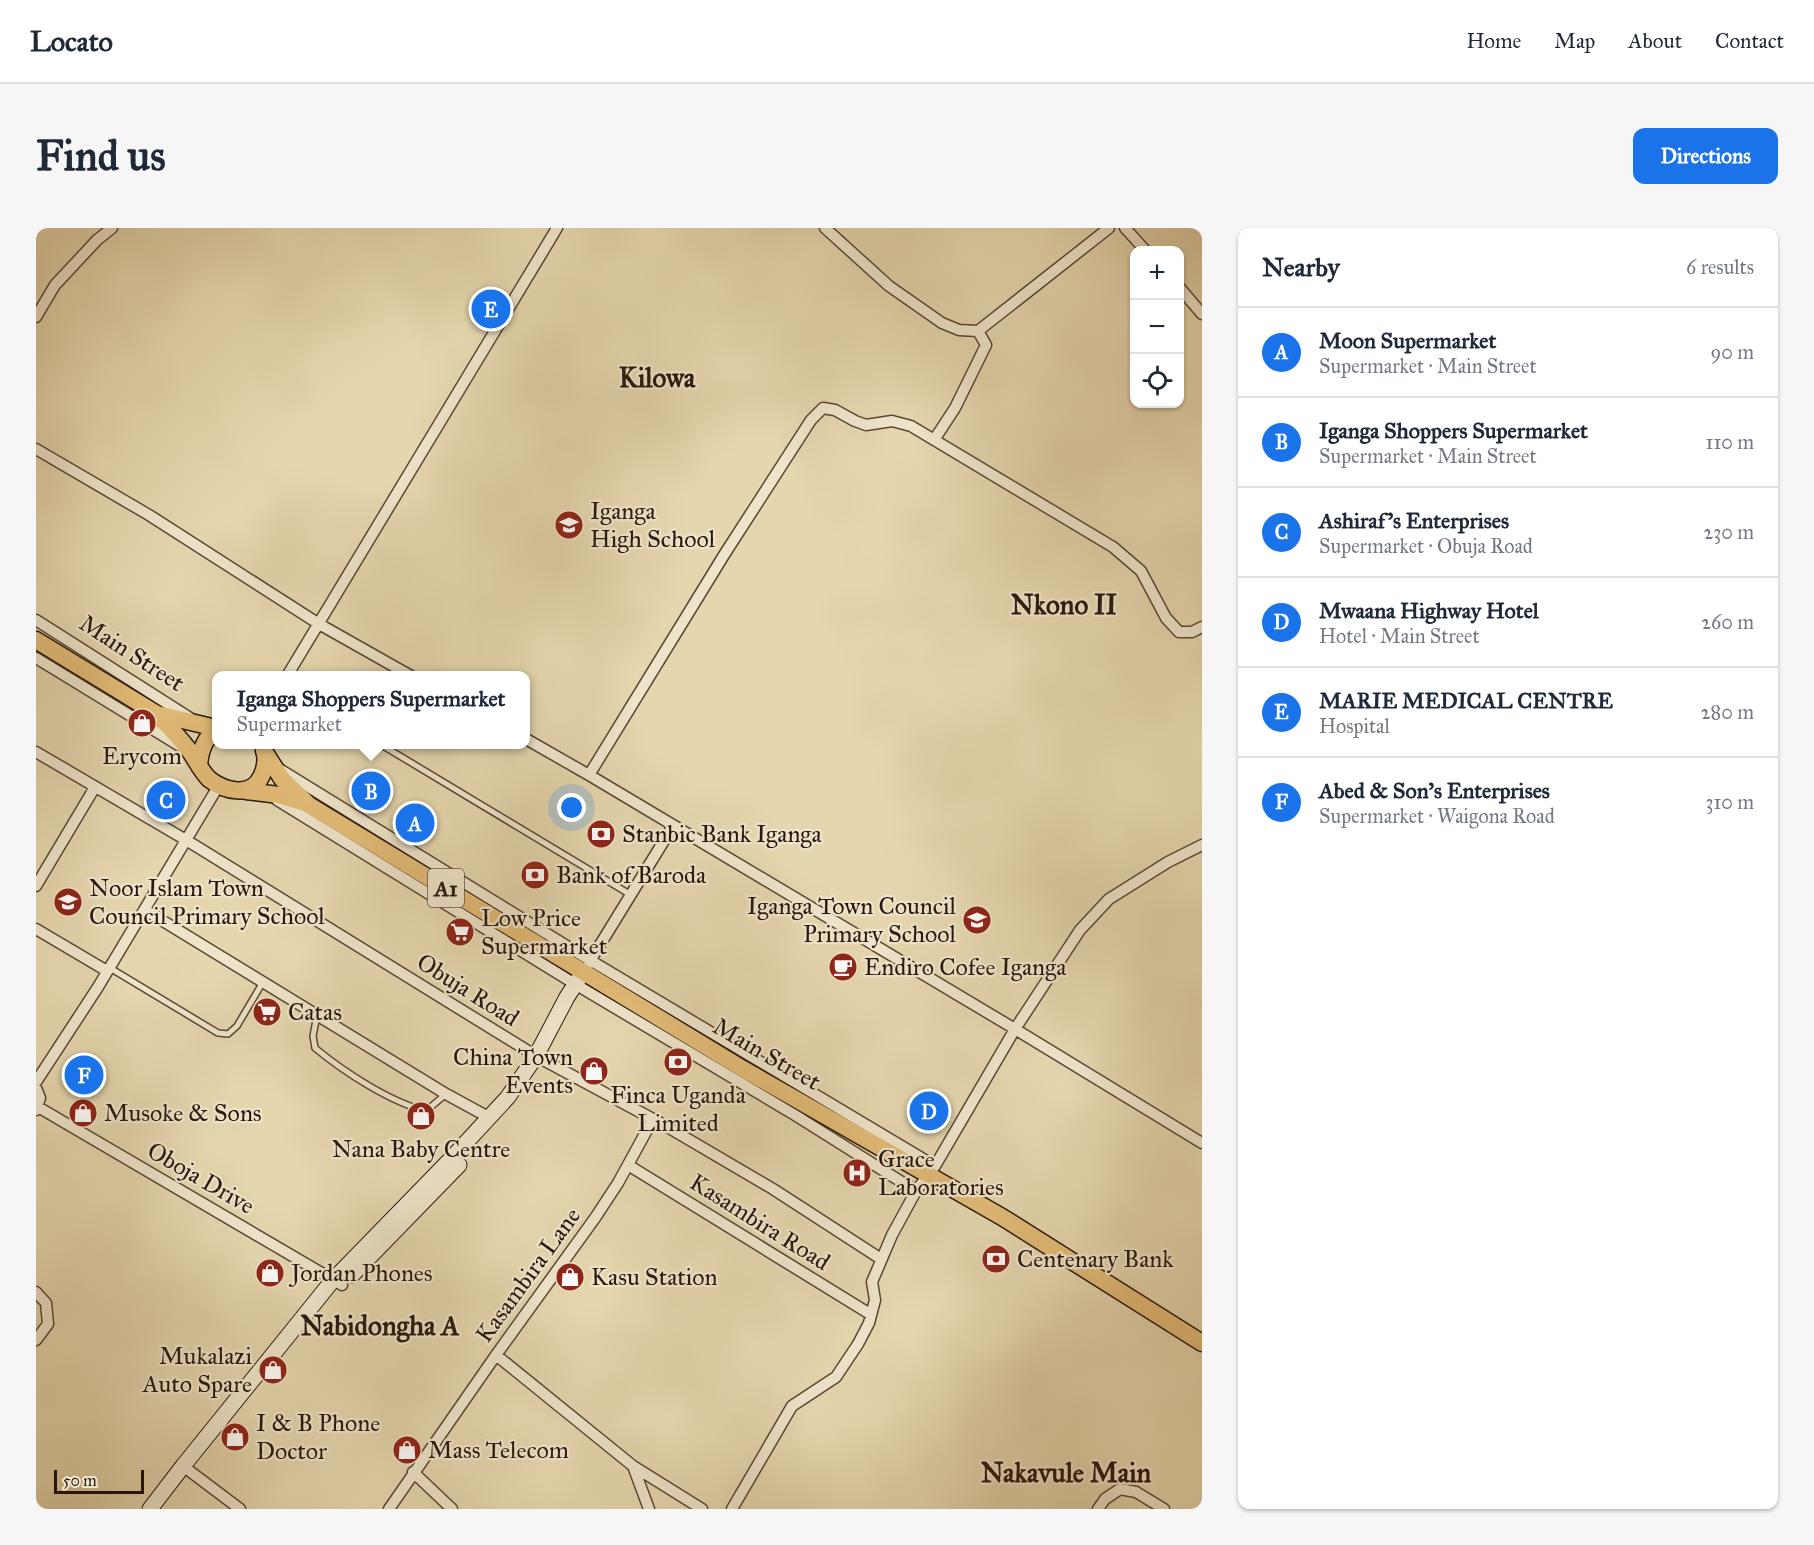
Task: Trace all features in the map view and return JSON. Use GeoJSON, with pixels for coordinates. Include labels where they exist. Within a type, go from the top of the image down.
{"type":"FeatureCollection","features":[{"type":"Feature","properties":{"kind":"main road","name":"Main Street"},"geometry":{"type":"LineString","coordinates":[[36,640],[157,714],[212,728]]}},
{"type":"Feature","properties":{"kind":"main road","name":"Main Street"},"geometry":{"type":"LineString","coordinates":[[157,714],[209,778],[219,785],[234,791],[266,793],[309,805]]}},
{"type":"Feature","properties":{"kind":"main road"},"geometry":{"type":"LineString","coordinates":[[195,759],[202,750],[212,728]]}},
{"type":"Feature","properties":{"kind":"main road","name":"Main Street"},"geometry":{"type":"LineString","coordinates":[[267,754],[282,778],[309,805],[582,976],[742,1069],[932,1171],[1202,1343]]}},
{"type":"Feature","properties":{"kind":"main road"},"geometry":{"type":"LineString","coordinates":[[246,791],[261,779],[267,754]]}},
{"type":"Feature","properties":{"kind":"main road"},"geometry":{"type":"LineString","coordinates":[[338,1283],[404,1224],[525,1090],[582,976]]}},
{"type":"Feature","properties":{"kind":"main road"},"geometry":{"type":"LineString","coordinates":[[150,1509],[187,1469],[338,1283],[490,1118],[540,1058]]}},
{"type":"Feature","properties":{"kind":"main road"},"geometry":{"type":"LineString","coordinates":[[163,1509],[187,1469]]}},
{"type":"Feature","properties":{"kind":"street"},"geometry":{"type":"LineString","coordinates":[[36,317],[55,285],[97,240],[112,228]]}},
{"type":"Feature","properties":{"kind":"street"},"geometry":{"type":"LineString","coordinates":[[290,671],[557,228]]}},
{"type":"Feature","properties":{"kind":"street"},"geometry":{"type":"LineString","coordinates":[[825,228],[889,286],[942,323],[959,330],[978,331],[1109,228]]}},
{"type":"Feature","properties":{"kind":"street"},"geometry":{"type":"LineString","coordinates":[[1125,228],[1141,246]]}},
{"type":"Feature","properties":{"kind":"street"},"geometry":{"type":"LineString","coordinates":[[1184,294],[1202,314]]}},
{"type":"Feature","properties":{"kind":"street"},"geometry":{"type":"LineString","coordinates":[[934,441],[955,408],[986,345],[978,331]]}},
{"type":"Feature","properties":{"kind":"street"},"geometry":{"type":"LineString","coordinates":[[590,775],[724,555],[811,420],[823,408],[835,410],[855,422],[866,425],[892,421],[910,426],[1113,547],[1141,571],[1166,618],[1179,632],[1192,632],[1202,627]]}},
{"type":"Feature","properties":{"kind":"street"},"geometry":{"type":"LineString","coordinates":[[36,449],[149,515],[319,624],[404,671]]}},
{"type":"Feature","properties":{"kind":"street","name":"Main Street"},"geometry":{"type":"LineString","coordinates":[[36,620],[212,728]]}},
{"type":"Feature","properties":{"kind":"street","name":"Main Street"},"geometry":{"type":"LineString","coordinates":[[36,658],[195,759]]}},
{"type":"Feature","properties":{"kind":"street"},"geometry":{"type":"LineString","coordinates":[[530,742],[590,775],[1202,1143]]}},
{"type":"Feature","properties":{"kind":"street","name":"Obuja Road"},"geometry":{"type":"LineString","coordinates":[[36,752],[186,840],[540,1058],[773,1189],[881,1259]]}},
{"type":"Feature","properties":{"kind":"street","name":"Main Street"},"geometry":{"type":"LineString","coordinates":[[267,754],[332,803],[582,976],[916,1191]]}},
{"type":"Feature","properties":{"kind":"street"},"geometry":{"type":"LineString","coordinates":[[36,1082],[145,910],[219,785]]}},
{"type":"Feature","properties":{"kind":"street"},"geometry":{"type":"LineString","coordinates":[[36,885],[95,787]]}},
{"type":"Feature","properties":{"kind":"street","name":"Main Street"},"geometry":{"type":"LineString","coordinates":[[266,793],[582,976]]}},
{"type":"Feature","properties":{"kind":"street"},"geometry":{"type":"LineString","coordinates":[[582,976],[673,826]]}},
{"type":"Feature","properties":{"kind":"street"},"geometry":{"type":"LineString","coordinates":[[732,1509],[792,1406],[836,1377],[858,1344],[869,1323],[875,1300],[872,1282],[881,1259],[916,1191],[932,1171],[1015,1029],[1080,930],[1109,899],[1168,862],[1202,844]]}},
{"type":"Feature","properties":{"kind":"street"},"geometry":{"type":"LineString","coordinates":[[145,910],[446,1094],[490,1118]]}},
{"type":"Feature","properties":{"kind":"street"},"geometry":{"type":"LineString","coordinates":[[36,929],[108,969]]}},
{"type":"Feature","properties":{"kind":"street"},"geometry":{"type":"LineString","coordinates":[[36,1088],[40,1098],[37,1108]]}},
{"type":"Feature","properties":{"kind":"street","name":"Oboja Drive"},"geometry":{"type":"LineString","coordinates":[[37,1108],[338,1283]]}},
{"type":"Feature","properties":{"kind":"street","name":"Kasambira Lane"},"geometry":{"type":"LineString","coordinates":[[389,1509],[595,1218],[628,1165],[652,1119]]}},
{"type":"Feature","properties":{"kind":"street","name":"Kasambira Road"},"geometry":{"type":"LineString","coordinates":[[628,1165],[870,1314]]}},
{"type":"Feature","properties":{"kind":"street"},"geometry":{"type":"LineString","coordinates":[[36,1292],[45,1303],[48,1324],[36,1340]]}},
{"type":"Feature","properties":{"kind":"street"},"geometry":{"type":"LineString","coordinates":[[496,1355],[633,1466],[702,1509]]}},
{"type":"Feature","properties":{"kind":"street"},"geometry":{"type":"LineString","coordinates":[[633,1466],[649,1509]]}},
{"type":"Feature","properties":{"kind":"street"},"geometry":{"type":"LineString","coordinates":[[187,1469],[240,1509]]}},
{"type":"Feature","properties":{"kind":"street"},"geometry":{"type":"LineString","coordinates":[[413,1472],[453,1509]]}},
{"type":"Feature","properties":{"kind":"street"},"geometry":{"type":"LineString","coordinates":[[1098,1509],[1105,1498],[1120,1489],[1136,1492],[1164,1509]]}},
{"type":"Feature","properties":{"kind":"lane"},"geometry":{"type":"LineString","coordinates":[[388,749],[631,895]]}},
{"type":"Feature","properties":{"kind":"lane"},"geometry":{"type":"LineString","coordinates":[[108,969],[218,1033],[228,1034],[237,1026],[263,982]]}},
{"type":"Feature","properties":{"kind":"lane"},"geometry":{"type":"LineString","coordinates":[[317,1015],[313,1036],[315,1048],[338,1067],[409,1107],[426,1111],[446,1094]]}},
{"type":"Feature","properties":{"kind":"place","name":"MARIE MEDICAL CENTRE"},"geometry":{"type":"Point","coordinates":[491,309]}},
{"type":"Feature","properties":{"kind":"place","name":"Iganga High School"},"geometry":{"type":"Point","coordinates":[569,525]}},
{"type":"Feature","properties":{"kind":"place","name":"Erycom"},"geometry":{"type":"Point","coordinates":[142,723]}},
{"type":"Feature","properties":{"kind":"place","name":"Iganga Shoppers Supermarket"},"geometry":{"type":"Point","coordinates":[371,791]}},
{"type":"Feature","properties":{"kind":"place","name":"Ashiraf's Enterprises"},"geometry":{"type":"Point","coordinates":[166,800]}},
{"type":"Feature","properties":{"kind":"place","name":"Moon Supermarket"},"geometry":{"type":"Point","coordinates":[415,823]}},
{"type":"Feature","properties":{"kind":"place","name":"Stanbic Bank Iganga"},"geometry":{"type":"Point","coordinates":[601,834]}},
{"type":"Feature","properties":{"kind":"place","name":"Bank of Baroda"},"geometry":{"type":"Point","coordinates":[535,875]}},
{"type":"Feature","properties":{"kind":"place","name":"Noor Islam Town Council Primary School"},"geometry":{"type":"Point","coordinates":[68,902]}},
{"type":"Feature","properties":{"kind":"place","name":"Iganga Town Council Primary School"},"geometry":{"type":"Point","coordinates":[977,920]}},
{"type":"Feature","properties":{"kind":"place","name":"Low Price Supermarket"},"geometry":{"type":"Point","coordinates":[460,932]}},
{"type":"Feature","properties":{"kind":"place","name":"Endiro Cofee Iganga"},"geometry":{"type":"Point","coordinates":[843,967]}},
{"type":"Feature","properties":{"kind":"place","name":"Catas"},"geometry":{"type":"Point","coordinates":[267,1012]}},
{"type":"Feature","properties":{"kind":"place","name":"Finca Uganda Limited"},"geometry":{"type":"Point","coordinates":[678,1062]}},
{"type":"Feature","properties":{"kind":"place","name":"China Town Events"},"geometry":{"type":"Point","coordinates":[594,1071]}},
{"type":"Feature","properties":{"kind":"place","name":"Abed & Son's Enterprises"},"geometry":{"type":"Point","coordinates":[84,1075]}},
{"type":"Feature","properties":{"kind":"place","name":"Mwaana Highway Hotel"},"geometry":{"type":"Point","coordinates":[929,1111]}},
{"type":"Feature","properties":{"kind":"place","name":"Musoke & Sons"},"geometry":{"type":"Point","coordinates":[83,1113]}},
{"type":"Feature","properties":{"kind":"place","name":"Nana Baby Centre"},"geometry":{"type":"Point","coordinates":[421,1116]}},
{"type":"Feature","properties":{"kind":"place","name":"Grace Laboratories"},"geometry":{"type":"Point","coordinates":[857,1173]}},
{"type":"Feature","properties":{"kind":"place","name":"Centenary Bank"},"geometry":{"type":"Point","coordinates":[996,1259]}},
{"type":"Feature","properties":{"kind":"place","name":"Jordan Phones"},"geometry":{"type":"Point","coordinates":[270,1273]}},
{"type":"Feature","properties":{"kind":"place","name":"Kasu Station"},"geometry":{"type":"Point","coordinates":[570,1277]}},
{"type":"Feature","properties":{"kind":"place","name":"Mukalazi Auto Spare"},"geometry":{"type":"Point","coordinates":[273,1370]}},
{"type":"Feature","properties":{"kind":"place","name":"I & B Phone Doctor"},"geometry":{"type":"Point","coordinates":[235,1437]}},
{"type":"Feature","properties":{"kind":"place","name":"Mass Telecom"},"geometry":{"type":"Point","coordinates":[407,1450]}},
{"type":"Feature","properties":{"kind":"district","name":"Kilowa"},"geometry":{"type":"Point","coordinates":[657,378]}},
{"type":"Feature","properties":{"kind":"district","name":"Nkono II"},"geometry":{"type":"Point","coordinates":[1064,605]}},
{"type":"Feature","properties":{"kind":"district","name":"Nabidongha A"},"geometry":{"type":"Point","coordinates":[380,1326]}},
{"type":"Feature","properties":{"kind":"district","name":"Nakavule Main"},"geometry":{"type":"Point","coordinates":[1066,1473]}}]}
